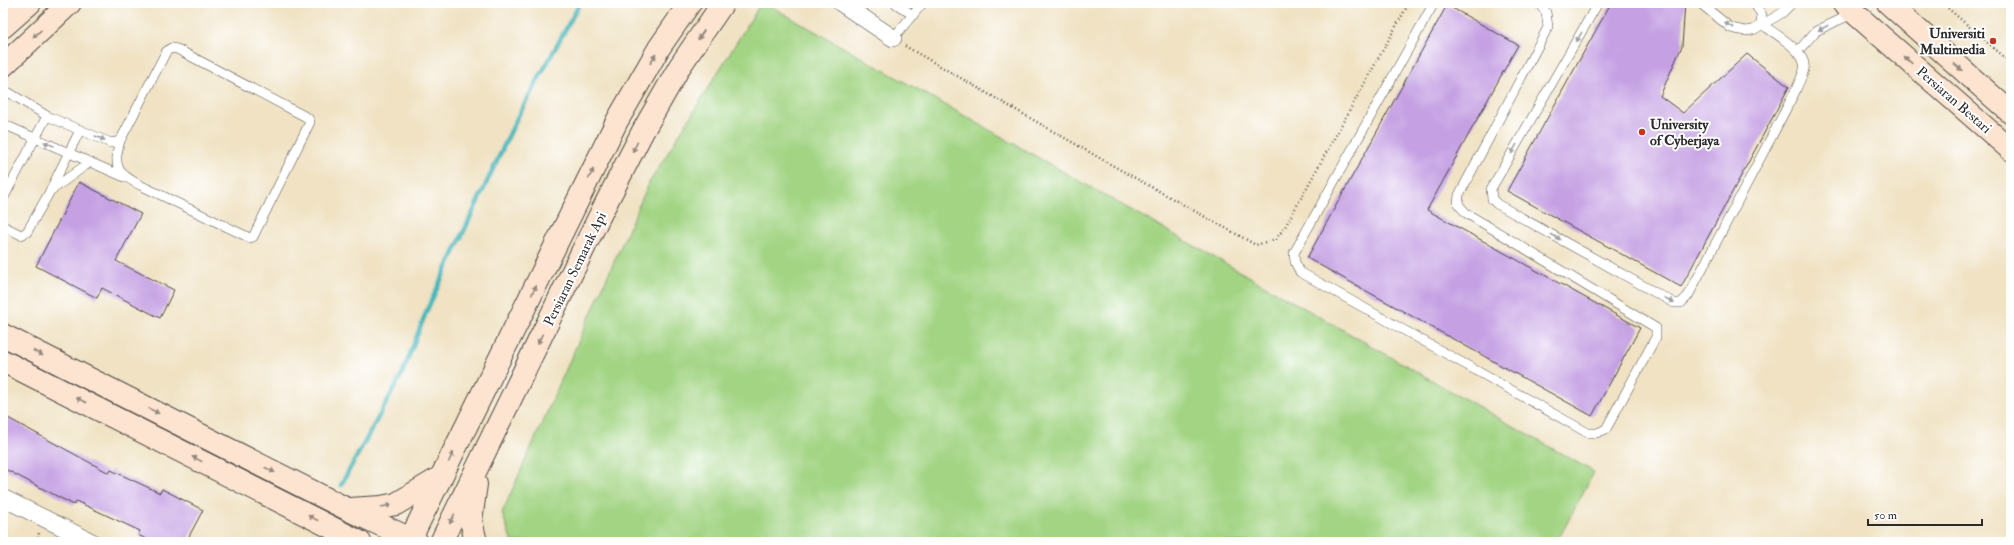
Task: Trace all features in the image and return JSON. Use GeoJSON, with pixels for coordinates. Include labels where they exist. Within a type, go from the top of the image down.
{"type":"FeatureCollection","features":[{"type":"Feature","properties":{"kind":"main road","name":"Persiaran Semarak Api"},"geometry":{"type":"LineString","coordinates":[[412,541],[441,477],[617,121],[659,48],[690,3]]}},
{"type":"Feature","properties":{"kind":"main road","name":"Persiaran Semarak Api"},"geometry":{"type":"LineString","coordinates":[[441,542],[602,211],[680,66],[722,3]]}},
{"type":"Feature","properties":{"kind":"main road","name":"Persiaran Bestari"},"geometry":{"type":"LineString","coordinates":[[1888,3],[2011,113]]}},
{"type":"Feature","properties":{"kind":"main road"},"geometry":{"type":"LineString","coordinates":[[3,66],[66,5]]}},
{"type":"Feature","properties":{"kind":"main road","name":"Persiaran Bestari"},"geometry":{"type":"LineString","coordinates":[[1849,8],[2011,150]]}},
{"type":"Feature","properties":{"kind":"main road"},"geometry":{"type":"LineString","coordinates":[[3,335],[412,541]]}},
{"type":"Feature","properties":{"kind":"main road"},"geometry":{"type":"LineString","coordinates":[[3,361],[338,536],[360,542]]}},
{"type":"Feature","properties":{"kind":"main road"},"geometry":{"type":"LineString","coordinates":[[476,542],[471,521],[479,465]]}},
{"type":"Feature","properties":{"kind":"main road"},"geometry":{"type":"LineString","coordinates":[[347,509],[381,508],[396,504],[441,477]]}},
{"type":"Feature","properties":{"kind":"street"},"geometry":{"type":"LineString","coordinates":[[841,3],[893,38]]}},
{"type":"Feature","properties":{"kind":"street"},"geometry":{"type":"LineString","coordinates":[[3,498],[92,542]]}},
{"type":"Feature","properties":{"kind":"lane"},"geometry":{"type":"LineString","coordinates":[[895,3],[913,15]]}},
{"type":"Feature","properties":{"kind":"lane"},"geometry":{"type":"LineString","coordinates":[[893,38],[923,3]]}},
{"type":"Feature","properties":{"kind":"lane"},"geometry":{"type":"LineString","coordinates":[[1434,3],[1294,253],[1295,262],[1300,272],[1588,433],[1597,433],[1606,429],[1656,337],[1656,328],[1466,213],[1458,204],[1459,194],[1548,27],[1546,12],[1538,3]]}},
{"type":"Feature","properties":{"kind":"lane"},"geometry":{"type":"LineString","coordinates":[[1598,3],[1491,189],[1492,199],[1497,204],[1674,303],[1681,303],[1688,296],[1796,90],[1804,69],[1804,63],[1798,51],[1761,24]]}},
{"type":"Feature","properties":{"kind":"lane"},"geometry":{"type":"LineString","coordinates":[[1700,3],[1731,28],[1745,31],[1752,30],[1782,13],[1792,3]]}},
{"type":"Feature","properties":{"kind":"lane"},"geometry":{"type":"LineString","coordinates":[[1754,3],[1762,15],[1761,24]]}},
{"type":"Feature","properties":{"kind":"lane"},"geometry":{"type":"LineString","coordinates":[[1798,51],[1816,31],[1849,8]]}},
{"type":"Feature","properties":{"kind":"lane"},"geometry":{"type":"LineString","coordinates":[[3,124],[124,177],[250,238],[253,237],[310,122],[308,118],[177,49],[171,48],[166,52],[120,141],[116,153],[117,161],[124,177]]}},
{"type":"Feature","properties":{"kind":"lane"},"geometry":{"type":"LineString","coordinates":[[3,89],[47,116],[111,143],[120,141]]}},
{"type":"Feature","properties":{"kind":"lane"},"geometry":{"type":"LineString","coordinates":[[3,199],[47,116]]}},
{"type":"Feature","properties":{"kind":"lane"},"geometry":{"type":"LineString","coordinates":[[3,226],[19,234],[24,234],[49,193],[80,130]]}},
{"type":"Feature","properties":{"kind":"lane"},"geometry":{"type":"LineString","coordinates":[[49,193],[90,162]]}},
{"type":"Feature","properties":{"kind":"path"},"geometry":{"type":"LineString","coordinates":[[893,38],[1110,164],[1256,245],[1276,239],[1285,227],[1409,3]]}},
{"type":"Feature","properties":{"kind":"path"},"geometry":{"type":"LineString","coordinates":[[1942,3],[2011,63]]}},
{"type":"Feature","properties":{"kind":"green space"},"geometry":{"type":"Polygon","coordinates":[[[761,3],[765,3],[1594,472],[1557,542],[512,542],[502,513],[649,183],[761,3]]]}},
{"type":"Feature","properties":{"kind":"building","name":"University of Cyberjaya"},"geometry":{"type":"Polygon","coordinates":[[[1611,3],[1685,3],[1682,46],[1660,96],[1683,113],[1747,54],[1789,87],[1681,287],[1507,191],[1611,3]]]}},
{"type":"Feature","properties":{"kind":"building"},"geometry":{"type":"Polygon","coordinates":[[[1447,5],[1518,45],[1427,210],[1640,328],[1592,416],[1307,258],[1447,5]]]}},
{"type":"Feature","properties":{"kind":"building"},"geometry":{"type":"Polygon","coordinates":[[[79,182],[141,214],[116,261],[174,290],[160,318],[102,288],[97,298],[36,266],[79,182]]]}},
{"type":"Feature","properties":{"kind":"building"},"geometry":{"type":"Polygon","coordinates":[[[8,418],[109,473],[111,470],[160,493],[162,489],[203,510],[186,542],[152,542],[138,535],[140,531],[76,501],[74,505],[3,468],[3,427],[8,418]]]}},
{"type":"Feature","properties":{"kind":"waterway"},"geometry":{"type":"LineString","coordinates":[[341,485],[402,374],[427,310],[517,118],[580,3]]}},
{"type":"Feature","properties":{"kind":"place","name":"Universiti Multimedia"},"geometry":{"type":"Point","coordinates":[1993,41]}},
{"type":"Feature","properties":{"kind":"place","name":"University of Cyberjaya"},"geometry":{"type":"Point","coordinates":[1642,132]}}]}
